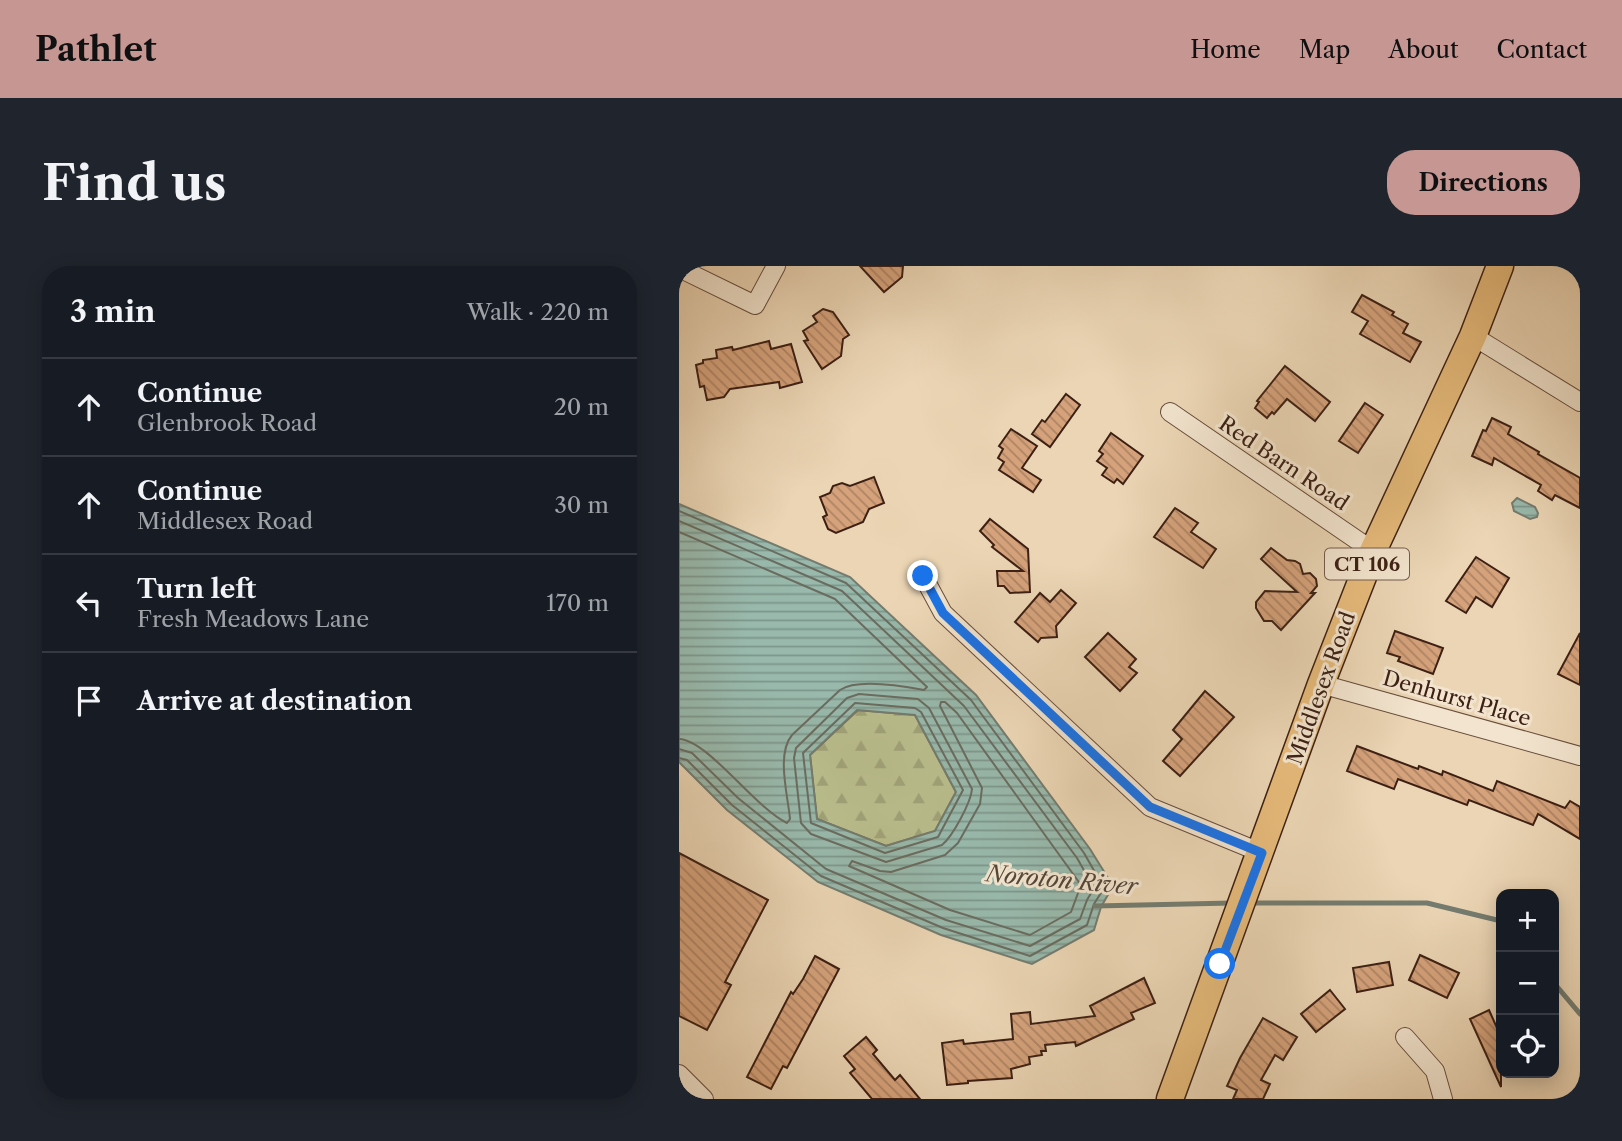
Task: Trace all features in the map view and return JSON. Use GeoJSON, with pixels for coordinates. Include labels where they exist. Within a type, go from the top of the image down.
{"type":"FeatureCollection","features":[{"type":"Feature","properties":{"kind":"main road","name":"Middlesex Road"},"geometry":{"type":"LineString","coordinates":[[1170,1099],[1321,684],[1373,551],[1473,336],[1500,266]]}},
{"type":"Feature","properties":{"kind":"street"},"geometry":{"type":"LineString","coordinates":[[679,268],[755,305],[776,266]]}},
{"type":"Feature","properties":{"kind":"street"},"geometry":{"type":"LineString","coordinates":[[1473,336],[1580,402]]}},
{"type":"Feature","properties":{"kind":"street","name":"Red Barn Road"},"geometry":{"type":"LineString","coordinates":[[1170,412],[1373,551]]}},
{"type":"Feature","properties":{"kind":"street"},"geometry":{"type":"LineString","coordinates":[[923,576],[943,613],[1150,807],[1258,861]]}},
{"type":"Feature","properties":{"kind":"street","name":"Denhurst Place"},"geometry":{"type":"LineString","coordinates":[[1321,684],[1580,756]]}},
{"type":"Feature","properties":{"kind":"street"},"geometry":{"type":"LineString","coordinates":[[1405,1037],[1435,1071],[1443,1099]]}},
{"type":"Feature","properties":{"kind":"street"},"geometry":{"type":"LineString","coordinates":[[679,1074],[704,1099]]}},
{"type":"Feature","properties":{"kind":"green space"},"geometry":{"type":"Polygon","coordinates":[[[858,710],[915,715],[956,792],[935,831],[886,846],[817,819],[810,755],[858,710]]]}},
{"type":"Feature","properties":{"kind":"water"},"geometry":{"type":"Polygon","coordinates":[[[1517,498],[1535,507],[1537,517],[1530,519],[1514,511],[1512,503],[1517,498]]]}},
{"type":"Feature","properties":{"kind":"water"},"geometry":{"type":"Polygon","coordinates":[[[679,504],[850,577],[976,695],[1090,849],[1113,886],[1101,907],[1094,930],[1032,964],[941,935],[818,882],[727,810],[679,762],[679,504]],[[857,710],[810,755],[817,819],[886,846],[935,831],[956,792],[915,715],[857,710]]]}},
{"type":"Feature","properties":{"kind":"building"},"geometry":{"type":"Polygon","coordinates":[[[860,266],[903,266],[902,277],[884,292],[860,266]]]}},
{"type":"Feature","properties":{"kind":"building"},"geometry":{"type":"Polygon","coordinates":[[[1362,295],[1394,312],[1392,315],[1408,324],[1403,333],[1421,342],[1410,362],[1360,334],[1368,321],[1352,312],[1362,295]]]}},
{"type":"Feature","properties":{"kind":"building"},"geometry":{"type":"Polygon","coordinates":[[[823,309],[833,312],[849,335],[843,339],[841,356],[822,369],[804,341],[808,340],[803,331],[817,322],[813,316],[823,309]]]}},
{"type":"Feature","properties":{"kind":"building"},"geometry":{"type":"Polygon","coordinates":[[[769,341],[771,349],[791,344],[802,382],[780,388],[779,382],[730,389],[724,397],[707,400],[704,386],[700,387],[696,365],[703,363],[703,360],[717,358],[716,350],[732,347],[733,350],[769,341]]]}},
{"type":"Feature","properties":{"kind":"building"},"geometry":{"type":"Polygon","coordinates":[[[1285,366],[1330,402],[1315,421],[1287,399],[1267,418],[1255,408],[1259,402],[1257,401],[1285,366]]]}},
{"type":"Feature","properties":{"kind":"building"},"geometry":{"type":"Polygon","coordinates":[[[1066,394],[1080,405],[1050,447],[1032,434],[1042,420],[1045,422],[1066,394]]]}},
{"type":"Feature","properties":{"kind":"building"},"geometry":{"type":"Polygon","coordinates":[[[1365,403],[1383,415],[1358,453],[1339,441],[1365,403]]]}},
{"type":"Feature","properties":{"kind":"building"},"geometry":{"type":"Polygon","coordinates":[[[1492,418],[1511,427],[1508,434],[1580,478],[1580,508],[1555,495],[1552,500],[1538,491],[1541,485],[1494,458],[1492,465],[1472,456],[1483,430],[1486,431],[1492,418]]]}},
{"type":"Feature","properties":{"kind":"building"},"geometry":{"type":"Polygon","coordinates":[[[1011,429],[1037,446],[1022,468],[1041,480],[1033,492],[999,470],[1004,462],[998,458],[1003,449],[999,446],[1011,429]]]}},
{"type":"Feature","properties":{"kind":"building"},"geometry":{"type":"Polygon","coordinates":[[[1111,433],[1143,456],[1123,484],[1117,479],[1114,483],[1102,475],[1107,468],[1097,461],[1103,454],[1099,451],[1111,433]]]}},
{"type":"Feature","properties":{"kind":"building"},"geometry":{"type":"Polygon","coordinates":[[[874,477],[884,503],[869,509],[863,522],[836,533],[828,529],[823,517],[827,515],[820,497],[830,493],[833,486],[842,483],[850,486],[874,477]]]}},
{"type":"Feature","properties":{"kind":"building"},"geometry":{"type":"Polygon","coordinates":[[[1175,508],[1198,523],[1191,532],[1216,549],[1203,568],[1154,537],[1175,508]]]}},
{"type":"Feature","properties":{"kind":"building"},"geometry":{"type":"Polygon","coordinates":[[[990,519],[1028,549],[1030,592],[1010,593],[1004,586],[998,586],[997,571],[1023,571],[992,547],[994,545],[980,531],[990,519]]]}},
{"type":"Feature","properties":{"kind":"building"},"geometry":{"type":"Polygon","coordinates":[[[1271,548],[1287,560],[1300,564],[1303,574],[1310,573],[1316,579],[1317,586],[1311,593],[1315,593],[1281,630],[1272,621],[1264,621],[1256,608],[1256,602],[1265,591],[1297,592],[1261,559],[1271,548]]]}},
{"type":"Feature","properties":{"kind":"building"},"geometry":{"type":"Polygon","coordinates":[[[1476,557],[1509,578],[1492,607],[1476,597],[1466,613],[1446,601],[1476,557]]]}},
{"type":"Feature","properties":{"kind":"building"},"geometry":{"type":"Polygon","coordinates":[[[1061,590],[1076,603],[1056,626],[1057,637],[1041,638],[1038,642],[1015,622],[1040,593],[1050,602],[1061,590]]]}},
{"type":"Feature","properties":{"kind":"building"},"geometry":{"type":"Polygon","coordinates":[[[1395,631],[1443,648],[1433,674],[1398,661],[1400,657],[1387,653],[1395,631]]]}},
{"type":"Feature","properties":{"kind":"building"},"geometry":{"type":"Polygon","coordinates":[[[1108,633],[1136,659],[1129,667],[1137,673],[1120,691],[1085,657],[1108,633]]]}},
{"type":"Feature","properties":{"kind":"building"},"geometry":{"type":"Polygon","coordinates":[[[1580,633],[1580,685],[1558,674],[1580,633]]]}},
{"type":"Feature","properties":{"kind":"building"},"geometry":{"type":"Polygon","coordinates":[[[1205,691],[1234,717],[1180,776],[1163,761],[1182,739],[1173,730],[1205,691]]]}},
{"type":"Feature","properties":{"kind":"building"},"geometry":{"type":"Polygon","coordinates":[[[1357,746],[1418,769],[1419,766],[1442,775],[1443,771],[1493,791],[1497,781],[1565,808],[1570,801],[1580,807],[1580,839],[1538,814],[1533,825],[1469,800],[1467,805],[1398,779],[1394,789],[1347,771],[1357,746]]]}},
{"type":"Feature","properties":{"kind":"building"},"geometry":{"type":"Polygon","coordinates":[[[679,853],[768,900],[725,982],[731,985],[707,1030],[679,1016],[679,853]]]}},
{"type":"Feature","properties":{"kind":"building"},"geometry":{"type":"Polygon","coordinates":[[[1420,955],[1459,973],[1447,998],[1409,980],[1420,955]]]}},
{"type":"Feature","properties":{"kind":"building"},"geometry":{"type":"Polygon","coordinates":[[[815,956],[839,969],[787,1068],[783,1066],[771,1089],[747,1077],[791,992],[793,994],[815,956]]]}},
{"type":"Feature","properties":{"kind":"building"},"geometry":{"type":"Polygon","coordinates":[[[1389,962],[1393,985],[1357,992],[1353,968],[1389,962]]]}},
{"type":"Feature","properties":{"kind":"building"},"geometry":{"type":"Polygon","coordinates":[[[1144,978],[1155,1003],[1131,1013],[1134,1019],[1076,1046],[1075,1042],[1045,1045],[1046,1051],[1041,1051],[1042,1055],[1029,1057],[1030,1064],[1011,1069],[1012,1078],[947,1085],[942,1043],[963,1040],[964,1044],[1013,1039],[1011,1014],[1030,1012],[1031,1024],[1095,1016],[1090,1006],[1144,978]]]}},
{"type":"Feature","properties":{"kind":"building"},"geometry":{"type":"Polygon","coordinates":[[[1330,990],[1345,1009],[1316,1032],[1301,1014],[1330,990]]]}},
{"type":"Feature","properties":{"kind":"building"},"geometry":{"type":"Polygon","coordinates":[[[1489,1010],[1496,1026],[1496,1076],[1470,1019],[1489,1010]]]}},
{"type":"Feature","properties":{"kind":"building"},"geometry":{"type":"Polygon","coordinates":[[[1263,1018],[1297,1037],[1283,1060],[1275,1055],[1261,1080],[1270,1084],[1263,1099],[1233,1099],[1237,1090],[1227,1086],[1263,1018]]]}},
{"type":"Feature","properties":{"kind":"building"},"geometry":{"type":"Polygon","coordinates":[[[866,1037],[877,1050],[873,1054],[895,1080],[900,1075],[920,1099],[872,1099],[850,1073],[855,1069],[844,1056],[866,1037]]]}},
{"type":"Feature","properties":{"kind":"waterway","name":"Noroton River"},"geometry":{"type":"LineString","coordinates":[[1095,906],[1232,903]]}},
{"type":"Feature","properties":{"kind":"waterway","name":"Noroton River"},"geometry":{"type":"LineString","coordinates":[[1249,903],[1427,903],[1496,920]]}},
{"type":"Feature","properties":{"kind":"waterway","name":"Noroton River"},"geometry":{"type":"LineString","coordinates":[[1559,989],[1580,1014]]}},
{"type":"Feature","properties":{"kind":"route"},"geometry":{"type":"LineString","coordinates":[[923,576],[943,613],[1150,807],[1262,853],[1220,964]]}}]}
